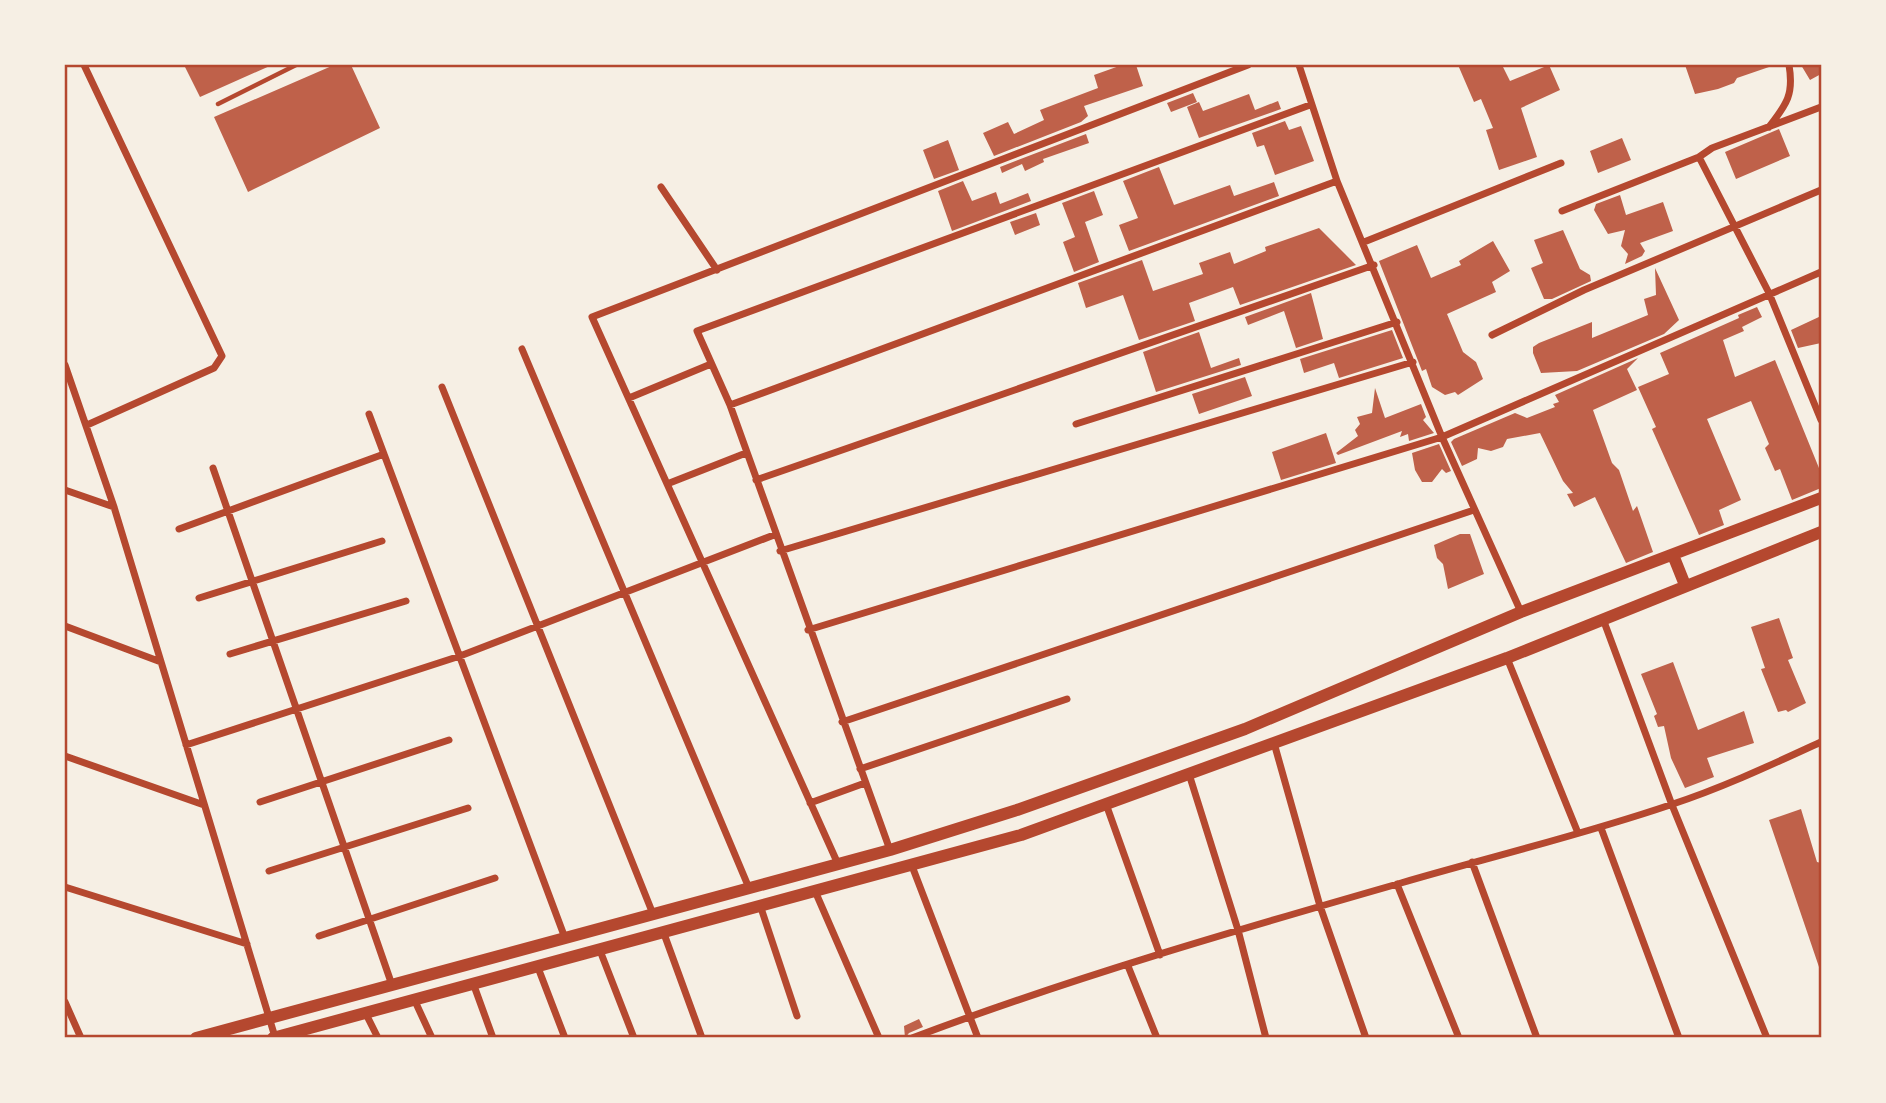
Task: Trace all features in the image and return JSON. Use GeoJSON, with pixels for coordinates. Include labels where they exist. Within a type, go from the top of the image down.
{"type":"FeatureCollection","features":[{"type":"Feature","properties":{"kind":"street"},"geometry":{"type":"LineString","coordinates":[[84,65],[222,356],[214,368],[88,425]]}},
{"type":"Feature","properties":{"kind":"street"},"geometry":{"type":"LineString","coordinates":[[838,864],[592,317],[1248,65]]}},
{"type":"Feature","properties":{"kind":"street"},"geometry":{"type":"LineString","coordinates":[[1299,65],[1337,181],[1474,510],[1521,612]]}},
{"type":"Feature","properties":{"kind":"street"},"geometry":{"type":"LineString","coordinates":[[1769,127],[1784,108],[1793,86],[1789,65]]}},
{"type":"Feature","properties":{"kind":"street"},"geometry":{"type":"LineString","coordinates":[[890,850],[808,630],[730,405],[697,331],[1310,104]]}},
{"type":"Feature","properties":{"kind":"street"},"geometry":{"type":"LineString","coordinates":[[1562,211],[1699,157],[1712,148],[1821,107]]}},
{"type":"Feature","properties":{"kind":"street"},"geometry":{"type":"LineString","coordinates":[[1699,157],[1769,293],[1821,420]]}},
{"type":"Feature","properties":{"kind":"street"},"geometry":{"type":"LineString","coordinates":[[1364,242],[1561,163]]}},
{"type":"Feature","properties":{"kind":"street"},"geometry":{"type":"LineString","coordinates":[[730,405],[1337,181]]}},
{"type":"Feature","properties":{"kind":"street"},"geometry":{"type":"LineString","coordinates":[[662,187],[717,270]]}},
{"type":"Feature","properties":{"kind":"street"},"geometry":{"type":"LineString","coordinates":[[1492,335],[1584,290],[1821,190]]}},
{"type":"Feature","properties":{"kind":"street"},"geometry":{"type":"LineString","coordinates":[[755,480],[1374,265]]}},
{"type":"Feature","properties":{"kind":"street"},"geometry":{"type":"LineString","coordinates":[[808,630],[1443,437],[1821,272]]}},
{"type":"Feature","properties":{"kind":"street"},"geometry":{"type":"LineString","coordinates":[[1076,424],[1397,321]]}},
{"type":"Feature","properties":{"kind":"street"},"geometry":{"type":"LineString","coordinates":[[522,349],[749,888]]}},
{"type":"Feature","properties":{"kind":"street"},"geometry":{"type":"LineString","coordinates":[[780,551],[1413,362]]}},
{"type":"Feature","properties":{"kind":"street"},"geometry":{"type":"LineString","coordinates":[[629,398],[711,364]]}},
{"type":"Feature","properties":{"kind":"street"},"geometry":{"type":"LineString","coordinates":[[65,365],[88,425],[114,507],[274,1038],[1021,835],[1507,658],[1821,532]]}},
{"type":"Feature","properties":{"kind":"street"},"geometry":{"type":"LineString","coordinates":[[442,387],[540,625],[653,914]]}},
{"type":"Feature","properties":{"kind":"street"},"geometry":{"type":"LineString","coordinates":[[369,414],[565,937]]}},
{"type":"Feature","properties":{"kind":"street"},"geometry":{"type":"LineString","coordinates":[[667,484],[746,453]]}},
{"type":"Feature","properties":{"kind":"street"},"geometry":{"type":"LineString","coordinates":[[179,529],[384,454]]}},
{"type":"Feature","properties":{"kind":"street"},"geometry":{"type":"LineString","coordinates":[[214,468],[392,985]]}},
{"type":"Feature","properties":{"kind":"street"},"geometry":{"type":"LineString","coordinates":[[65,489],[114,507]]}},
{"type":"Feature","properties":{"kind":"street"},"geometry":{"type":"LineString","coordinates":[[196,1038],[890,850],[1017,810],[1245,729],[1521,612],[1821,498]]}},
{"type":"Feature","properties":{"kind":"street"},"geometry":{"type":"LineString","coordinates":[[842,722],[1474,510]]}},
{"type":"Feature","properties":{"kind":"street"},"geometry":{"type":"LineString","coordinates":[[186,746],[460,656],[774,535]]}},
{"type":"Feature","properties":{"kind":"street"},"geometry":{"type":"LineString","coordinates":[[200,598],[382,541]]}},
{"type":"Feature","properties":{"kind":"street"},"geometry":{"type":"LineString","coordinates":[[1673,555],[1685,586]]}},
{"type":"Feature","properties":{"kind":"street"},"geometry":{"type":"LineString","coordinates":[[230,654],[406,601]]}},
{"type":"Feature","properties":{"kind":"street"},"geometry":{"type":"LineString","coordinates":[[1603,619],[1672,805],[1767,1038]]}},
{"type":"Feature","properties":{"kind":"street"},"geometry":{"type":"LineString","coordinates":[[65,626],[161,662]]}},
{"type":"Feature","properties":{"kind":"street"},"geometry":{"type":"LineString","coordinates":[[1507,658],[1578,833]]}},
{"type":"Feature","properties":{"kind":"street"},"geometry":{"type":"LineString","coordinates":[[860,769],[1067,699]]}},
{"type":"Feature","properties":{"kind":"street"},"geometry":{"type":"LineString","coordinates":[[260,802],[449,740]]}},
{"type":"Feature","properties":{"kind":"street"},"geometry":{"type":"LineString","coordinates":[[1274,742],[1320,906],[1366,1038]]}},
{"type":"Feature","properties":{"kind":"street"},"geometry":{"type":"LineString","coordinates":[[912,1038],[970,1016],[1238,930],[1472,862],[1601,828],[1672,805],[1821,743]]}},
{"type":"Feature","properties":{"kind":"street"},"geometry":{"type":"LineString","coordinates":[[65,756],[204,805]]}},
{"type":"Feature","properties":{"kind":"street"},"geometry":{"type":"LineString","coordinates":[[1189,774],[1238,930],[1266,1038]]}},
{"type":"Feature","properties":{"kind":"street"},"geometry":{"type":"LineString","coordinates":[[810,803],[865,783]]}},
{"type":"Feature","properties":{"kind":"street"},"geometry":{"type":"LineString","coordinates":[[1106,804],[1160,955]]}},
{"type":"Feature","properties":{"kind":"street"},"geometry":{"type":"LineString","coordinates":[[269,871],[468,808]]}},
{"type":"Feature","properties":{"kind":"street"},"geometry":{"type":"LineString","coordinates":[[1601,828],[1679,1038]]}},
{"type":"Feature","properties":{"kind":"street"},"geometry":{"type":"LineString","coordinates":[[1472,862],[1537,1038]]}},
{"type":"Feature","properties":{"kind":"street"},"geometry":{"type":"LineString","coordinates":[[912,866],[978,1038]]}},
{"type":"Feature","properties":{"kind":"street"},"geometry":{"type":"LineString","coordinates":[[319,936],[495,878]]}},
{"type":"Feature","properties":{"kind":"street"},"geometry":{"type":"LineString","coordinates":[[1397,884],[1460,1038]]}},
{"type":"Feature","properties":{"kind":"street"},"geometry":{"type":"LineString","coordinates":[[65,887],[247,944]]}},
{"type":"Feature","properties":{"kind":"street"},"geometry":{"type":"LineString","coordinates":[[815,890],[879,1038]]}},
{"type":"Feature","properties":{"kind":"street"},"geometry":{"type":"LineString","coordinates":[[760,905],[797,1016]]}},
{"type":"Feature","properties":{"kind":"street"},"geometry":{"type":"LineString","coordinates":[[663,931],[702,1038]]}},
{"type":"Feature","properties":{"kind":"street"},"geometry":{"type":"LineString","coordinates":[[599,948],[634,1038]]}},
{"type":"Feature","properties":{"kind":"street"},"geometry":{"type":"LineString","coordinates":[[537,965],[565,1038]]}},
{"type":"Feature","properties":{"kind":"street"},"geometry":{"type":"LineString","coordinates":[[1128,965],[1157,1038]]}},
{"type":"Feature","properties":{"kind":"street"},"geometry":{"type":"LineString","coordinates":[[473,983],[493,1038]]}},
{"type":"Feature","properties":{"kind":"street"},"geometry":{"type":"LineString","coordinates":[[414,999],[432,1038]]}},
{"type":"Feature","properties":{"kind":"street"},"geometry":{"type":"LineString","coordinates":[[65,1002],[81,1038]]}},
{"type":"Feature","properties":{"kind":"street"},"geometry":{"type":"LineString","coordinates":[[365,1012],[378,1038]]}},
{"type":"Feature","properties":{"kind":"lane"},"geometry":{"type":"LineString","coordinates":[[218,104],[296,65]]}},
{"type":"Feature","properties":{"kind":"building"},"geometry":{"type":"Polygon","coordinates":[[[184,65],[272,65],[200,97],[184,65]]]}},
{"type":"Feature","properties":{"kind":"building"},"geometry":{"type":"Polygon","coordinates":[[[334,65],[351,65],[380,128],[248,192],[214,117],[334,65]]]}},
{"type":"Feature","properties":{"kind":"building"},"geometry":{"type":"Polygon","coordinates":[[[1122,65],[1136,65],[1143,86],[1084,106],[1088,116],[1081,122],[994,156],[983,133],[1008,122],[1014,134],[1044,120],[1040,110],[1098,88],[1094,75],[1122,65]]]}},
{"type":"Feature","properties":{"kind":"building"},"geometry":{"type":"Polygon","coordinates":[[[1458,65],[1502,65],[1510,81],[1549,65],[1560,90],[1521,108],[1537,157],[1499,170],[1486,130],[1493,128],[1481,99],[1474,102],[1458,65]]]}},
{"type":"Feature","properties":{"kind":"building"},"geometry":{"type":"Polygon","coordinates":[[[1685,65],[1769,67],[1737,78],[1734,83],[1718,89],[1695,94],[1685,65]]]}},
{"type":"Feature","properties":{"kind":"building"},"geometry":{"type":"Polygon","coordinates":[[[1801,65],[1821,65],[1821,74],[1810,80],[1801,65]]]}},
{"type":"Feature","properties":{"kind":"building"},"geometry":{"type":"Polygon","coordinates":[[[1193,93],[1197,102],[1171,112],[1167,103],[1193,93]]]}},
{"type":"Feature","properties":{"kind":"building"},"geometry":{"type":"Polygon","coordinates":[[[1249,94],[1255,110],[1278,101],[1281,109],[1199,138],[1187,107],[1199,102],[1203,111],[1249,94]]]}},
{"type":"Feature","properties":{"kind":"building"},"geometry":{"type":"Polygon","coordinates":[[[1285,121],[1289,130],[1301,126],[1314,161],[1275,175],[1264,145],[1257,147],[1252,133],[1285,121]]]}},
{"type":"Feature","properties":{"kind":"building"},"geometry":{"type":"Polygon","coordinates":[[[1779,129],[1790,156],[1736,179],[1725,152],[1779,129]]]}},
{"type":"Feature","properties":{"kind":"building"},"geometry":{"type":"Polygon","coordinates":[[[1086,134],[1089,143],[1043,159],[1044,162],[1025,171],[1022,164],[1002,173],[1000,167],[1086,134]]]}},
{"type":"Feature","properties":{"kind":"building"},"geometry":{"type":"Polygon","coordinates":[[[1622,138],[1631,160],[1598,173],[1590,151],[1622,138]]]}},
{"type":"Feature","properties":{"kind":"building"},"geometry":{"type":"Polygon","coordinates":[[[948,140],[959,170],[934,179],[923,150],[948,140]]]}},
{"type":"Feature","properties":{"kind":"building"},"geometry":{"type":"Polygon","coordinates":[[[1159,167],[1174,205],[1230,185],[1234,196],[1274,182],[1279,196],[1129,251],[1119,225],[1138,218],[1123,181],[1159,167]]]}},
{"type":"Feature","properties":{"kind":"building"},"geometry":{"type":"Polygon","coordinates":[[[963,181],[972,201],[996,192],[1000,204],[1028,193],[1031,201],[952,231],[938,191],[963,181]]]}},
{"type":"Feature","properties":{"kind":"building"},"geometry":{"type":"Polygon","coordinates":[[[1094,191],[1103,215],[1085,222],[1099,262],[1074,272],[1063,242],[1075,237],[1062,203],[1094,191]]]}},
{"type":"Feature","properties":{"kind":"building"},"geometry":{"type":"Polygon","coordinates":[[[1620,195],[1626,215],[1663,202],[1673,231],[1640,243],[1645,251],[1642,256],[1625,264],[1628,254],[1621,246],[1625,230],[1608,234],[1594,210],[1596,204],[1620,195]]]}},
{"type":"Feature","properties":{"kind":"building"},"geometry":{"type":"Polygon","coordinates":[[[1036,213],[1040,225],[1015,235],[1010,222],[1036,213]]]}},
{"type":"Feature","properties":{"kind":"building"},"geometry":{"type":"Polygon","coordinates":[[[1319,228],[1356,265],[1240,305],[1233,287],[1189,303],[1195,321],[1139,340],[1123,295],[1086,308],[1078,283],[1142,260],[1153,291],[1203,274],[1199,263],[1230,252],[1234,264],[1266,251],[1265,247],[1319,228]]]}},
{"type":"Feature","properties":{"kind":"building"},"geometry":{"type":"Polygon","coordinates":[[[1563,230],[1580,269],[1590,275],[1591,281],[1552,299],[1544,299],[1531,268],[1543,263],[1534,240],[1563,230]]]}},
{"type":"Feature","properties":{"kind":"building"},"geometry":{"type":"Polygon","coordinates":[[[1493,241],[1510,271],[1492,282],[1496,292],[1447,314],[1463,352],[1476,362],[1483,379],[1458,395],[1455,392],[1445,395],[1432,387],[1426,369],[1422,371],[1379,261],[1417,245],[1431,278],[1461,265],[1459,261],[1493,241]]]}},
{"type":"Feature","properties":{"kind":"building"},"geometry":{"type":"Polygon","coordinates":[[[1655,268],[1679,320],[1664,334],[1577,371],[1541,373],[1533,353],[1533,347],[1539,343],[1592,322],[1592,338],[1648,315],[1644,299],[1656,295],[1655,268]]]}},
{"type":"Feature","properties":{"kind":"building"},"geometry":{"type":"Polygon","coordinates":[[[1311,293],[1323,339],[1296,348],[1284,311],[1248,325],[1245,317],[1311,293]]]}},
{"type":"Feature","properties":{"kind":"building"},"geometry":{"type":"Polygon","coordinates":[[[1757,307],[1762,317],[1742,327],[1744,331],[1723,340],[1735,377],[1775,360],[1821,473],[1821,488],[1792,500],[1780,469],[1775,471],[1765,448],[1769,444],[1751,401],[1707,419],[1741,500],[1719,510],[1724,525],[1699,535],[1652,429],[1656,427],[1638,387],[1669,374],[1660,353],[1739,318],[1738,315],[1757,307]]]}},
{"type":"Feature","properties":{"kind":"building"},"geometry":{"type":"Polygon","coordinates":[[[1821,316],[1821,343],[1798,348],[1791,330],[1821,316]]]}},
{"type":"Feature","properties":{"kind":"building"},"geometry":{"type":"Polygon","coordinates":[[[1392,330],[1403,358],[1339,378],[1334,363],[1304,373],[1300,359],[1392,330]]]}},
{"type":"Feature","properties":{"kind":"building"},"geometry":{"type":"Polygon","coordinates":[[[1199,332],[1211,368],[1239,358],[1241,365],[1156,392],[1143,352],[1199,332]]]}},
{"type":"Feature","properties":{"kind":"building"},"geometry":{"type":"Polygon","coordinates":[[[1638,358],[1627,369],[1637,390],[1593,410],[1633,511],[1637,506],[1653,552],[1626,563],[1595,497],[1574,507],[1567,494],[1573,493],[1563,481],[1540,433],[1507,439],[1503,447],[1491,451],[1478,448],[1477,459],[1462,466],[1451,442],[1454,439],[1515,413],[1527,418],[1555,407],[1553,404],[1559,402],[1555,395],[1638,358]]]}},
{"type":"Feature","properties":{"kind":"building"},"geometry":{"type":"Polygon","coordinates":[[[1245,377],[1252,396],[1199,414],[1192,394],[1245,377]]]}},
{"type":"Feature","properties":{"kind":"building"},"geometry":{"type":"Polygon","coordinates":[[[1375,388],[1385,418],[1421,404],[1426,417],[1423,420],[1434,433],[1409,441],[1408,434],[1400,437],[1402,431],[1338,455],[1336,453],[1358,436],[1355,430],[1360,424],[1357,417],[1372,413],[1375,388]]]}},
{"type":"Feature","properties":{"kind":"building"},"geometry":{"type":"Polygon","coordinates":[[[1326,433],[1336,463],[1281,480],[1272,452],[1326,433]]]}},
{"type":"Feature","properties":{"kind":"building"},"geometry":{"type":"Polygon","coordinates":[[[1439,444],[1451,471],[1446,473],[1442,469],[1432,482],[1422,482],[1415,470],[1412,453],[1439,444]]]}},
{"type":"Feature","properties":{"kind":"building"},"geometry":{"type":"Polygon","coordinates":[[[1460,534],[1470,534],[1484,574],[1448,589],[1443,564],[1437,558],[1434,545],[1460,534]]]}},
{"type":"Feature","properties":{"kind":"building"},"geometry":{"type":"Polygon","coordinates":[[[1779,618],[1793,658],[1788,660],[1806,703],[1788,712],[1778,712],[1761,669],[1765,668],[1751,627],[1779,618]]]}},
{"type":"Feature","properties":{"kind":"building"},"geometry":{"type":"Polygon","coordinates":[[[1673,662],[1698,730],[1744,711],[1754,743],[1707,758],[1714,777],[1685,788],[1671,758],[1664,726],[1658,727],[1654,716],[1657,714],[1641,674],[1673,662]]]}},
{"type":"Feature","properties":{"kind":"building"},"geometry":{"type":"Polygon","coordinates":[[[1801,809],[1817,862],[1821,863],[1819,967],[1769,820],[1801,809]]]}},
{"type":"Feature","properties":{"kind":"building"},"geometry":{"type":"Polygon","coordinates":[[[919,1019],[923,1027],[909,1033],[905,1038],[904,1026],[919,1019]]]}}]}
